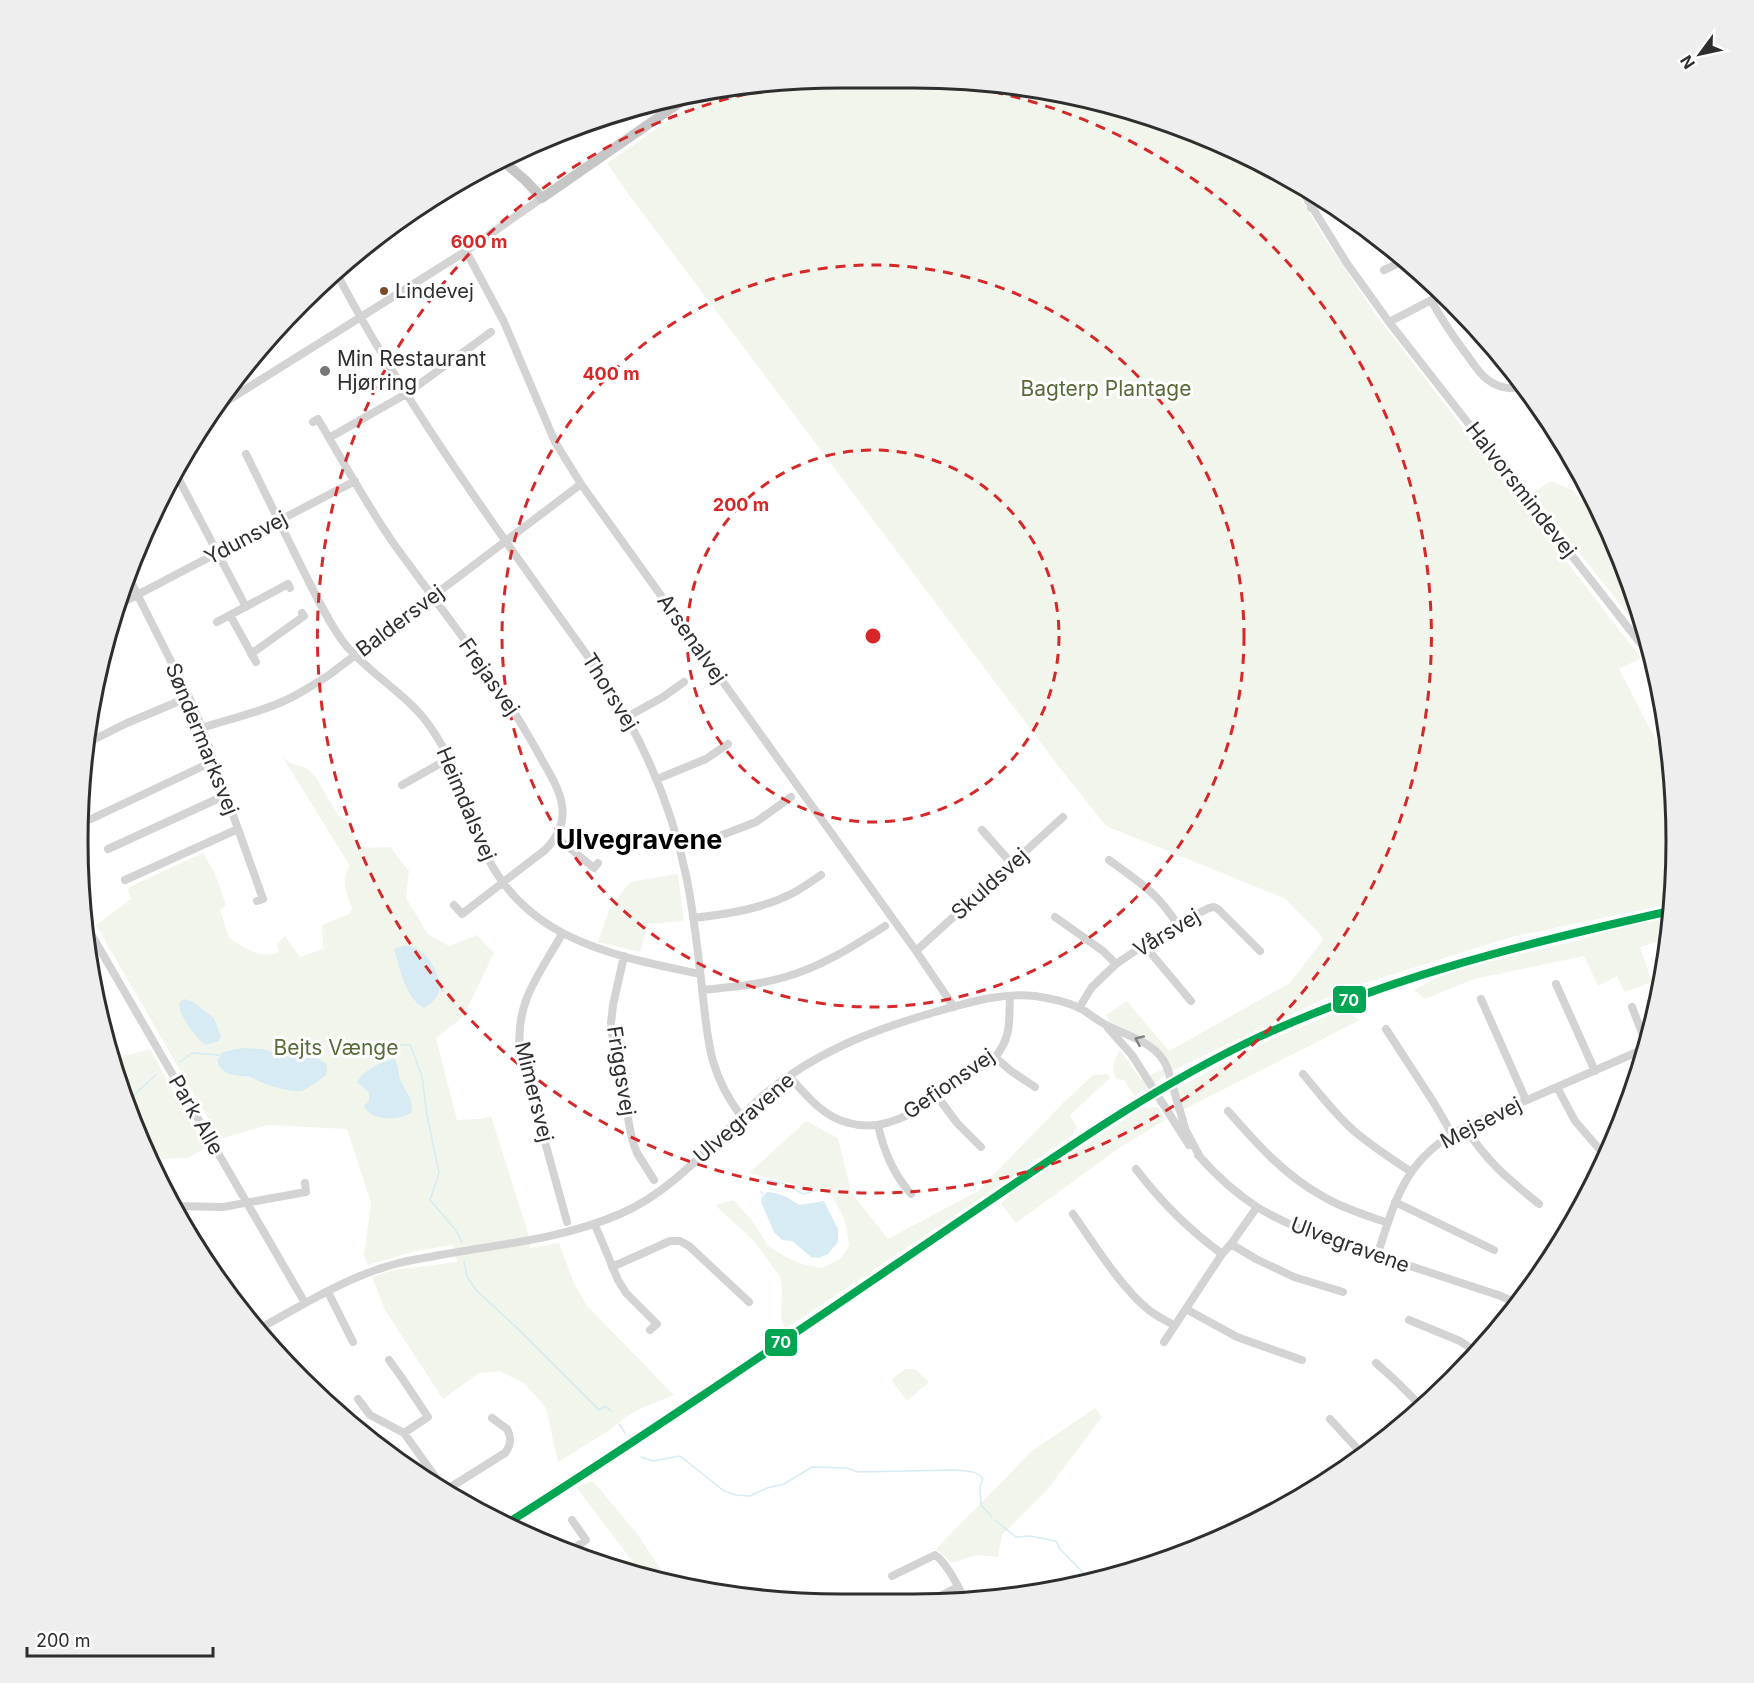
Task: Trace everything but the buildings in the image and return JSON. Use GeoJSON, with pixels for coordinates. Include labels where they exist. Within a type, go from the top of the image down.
{"type":"FeatureCollection","features":[{"type":"Feature","properties":{"kind":"main road"},"geometry":{"type":"LineString","coordinates":[[509,166],[542,198],[671,108]]}},
{"type":"Feature","properties":{"kind":"street"},"geometry":{"type":"LineString","coordinates":[[234,397],[466,252],[542,198]]}},
{"type":"Feature","properties":{"kind":"street","name":"Halvorsmindevej"},"geometry":{"type":"LineString","coordinates":[[1306,200],[1350,269],[1389,322],[1638,640]]}},
{"type":"Feature","properties":{"kind":"street"},"geometry":{"type":"LineString","coordinates":[[1311,208],[1315,205]]}},
{"type":"Feature","properties":{"kind":"street","name":"Arsenalvej"},"geometry":{"type":"LineString","coordinates":[[466,252],[504,322],[555,442],[581,484],[954,1007]]}},
{"type":"Feature","properties":{"kind":"street"},"geometry":{"type":"LineString","coordinates":[[1384,270],[1397,265]]}},
{"type":"Feature","properties":{"kind":"street"},"geometry":{"type":"LineString","coordinates":[[340,280],[360,318]]}},
{"type":"Feature","properties":{"kind":"street"},"geometry":{"type":"LineString","coordinates":[[1389,322],[1434,299]]}},
{"type":"Feature","properties":{"kind":"street"},"geometry":{"type":"LineString","coordinates":[[1431,300],[1441,319],[1487,380],[1498,386],[1513,388]]}},
{"type":"Feature","properties":{"kind":"street","name":"Thorsvej"},"geometry":{"type":"LineString","coordinates":[[360,318],[437,443],[599,672],[643,747],[657,779],[680,847],[688,881],[711,1057],[722,1088],[741,1116]]}},
{"type":"Feature","properties":{"kind":"street"},"geometry":{"type":"LineString","coordinates":[[329,438],[406,394],[491,332]]}},
{"type":"Feature","properties":{"kind":"street","name":"Frejasvej"},"geometry":{"type":"LineString","coordinates":[[313,422],[318,419],[393,542],[525,728],[560,795],[562,806],[560,827],[556,837]]}},
{"type":"Feature","properties":{"kind":"street","name":"Heimdalsvej"},"geometry":{"type":"LineString","coordinates":[[246,454],[321,606],[337,633],[372,672],[409,703],[427,722],[450,758],[486,855],[503,883],[530,912],[562,934],[592,947],[700,974]]}},
{"type":"Feature","properties":{"kind":"street"},"geometry":{"type":"LineString","coordinates":[[180,481],[246,607]]}},
{"type":"Feature","properties":{"kind":"street","name":"Ydunsvej"},"geometry":{"type":"LineString","coordinates":[[128,600],[355,481]]}},
{"type":"Feature","properties":{"kind":"street","name":"Baldersvej"},"geometry":{"type":"LineString","coordinates":[[202,728],[285,701],[308,689],[581,484]]}},
{"type":"Feature","properties":{"kind":"street"},"geometry":{"type":"LineString","coordinates":[[216,622],[288,584],[290,588]]}},
{"type":"Feature","properties":{"kind":"street","name":"Søndermarksvej"},"geometry":{"type":"LineString","coordinates":[[133,586],[189,697],[202,728],[263,899],[257,901]]}},
{"type":"Feature","properties":{"kind":"street"},"geometry":{"type":"LineString","coordinates":[[230,615],[253,658],[303,616],[302,614]]}},
{"type":"Feature","properties":{"kind":"street"},"geometry":{"type":"LineString","coordinates":[[627,717],[684,682]]}},
{"type":"Feature","properties":{"kind":"street"},"geometry":{"type":"LineString","coordinates":[[96,738],[189,697]]}},
{"type":"Feature","properties":{"kind":"street"},"geometry":{"type":"LineString","coordinates":[[657,779],[706,759],[728,744]]}},
{"type":"Feature","properties":{"kind":"street"},"geometry":{"type":"LineString","coordinates":[[402,785],[450,758]]}},
{"type":"Feature","properties":{"kind":"street"},"geometry":{"type":"LineString","coordinates":[[91,819],[214,761]]}},
{"type":"Feature","properties":{"kind":"street"},"geometry":{"type":"LineString","coordinates":[[108,849],[226,795]]}},
{"type":"Feature","properties":{"kind":"street"},"geometry":{"type":"LineString","coordinates":[[680,847],[709,840],[756,822],[791,797]]}},
{"type":"Feature","properties":{"kind":"street","name":"Skuldsvej"},"geometry":{"type":"LineString","coordinates":[[916,951],[1064,817]]}},
{"type":"Feature","properties":{"kind":"street"},"geometry":{"type":"LineString","coordinates":[[125,880],[238,829]]}},
{"type":"Feature","properties":{"kind":"street"},"geometry":{"type":"LineString","coordinates":[[982,830],[1012,864]]}},
{"type":"Feature","properties":{"kind":"street"},"geometry":{"type":"LineString","coordinates":[[454,905],[462,914],[545,850],[556,837],[594,868],[598,863]]}},
{"type":"Feature","properties":{"kind":"street"},"geometry":{"type":"LineString","coordinates":[[1109,860],[1153,892],[1177,924]]}},
{"type":"Feature","properties":{"kind":"street"},"geometry":{"type":"LineString","coordinates":[[693,918],[752,909],[795,892],[821,875]]}},
{"type":"Feature","properties":{"kind":"street","name":"Vårsvej"},"geometry":{"type":"LineString","coordinates":[[1079,1008],[1092,987],[1116,964],[1177,924],[1209,908],[1218,909],[1260,951]]}},
{"type":"Feature","properties":{"kind":"street"},"geometry":{"type":"LineString","coordinates":[[1055,917],[1103,951],[1116,964]]}},
{"type":"Feature","properties":{"kind":"street"},"geometry":{"type":"LineString","coordinates":[[702,990],[759,983],[807,970],[885,926]]}},
{"type":"Feature","properties":{"kind":"street","name":"Mimersvej"},"geometry":{"type":"LineString","coordinates":[[562,934],[526,998],[519,1038],[520,1051],[567,1222]]}},
{"type":"Feature","properties":{"kind":"street","name":"Park Alle"},"geometry":{"type":"LineString","coordinates":[[95,941],[305,1303]]}},
{"type":"Feature","properties":{"kind":"street"},"geometry":{"type":"LineString","coordinates":[[1144,945],[1191,1001]]}},
{"type":"Feature","properties":{"kind":"street","name":"Friggsvej"},"geometry":{"type":"LineString","coordinates":[[624,956],[613,1005],[612,1041],[632,1139],[637,1153],[654,1180]]}},
{"type":"Feature","properties":{"kind":"street"},"geometry":{"type":"LineString","coordinates":[[1556,984],[1595,1071]]}},
{"type":"Feature","properties":{"kind":"street","name":"Gefionsvej"},"geometry":{"type":"LineString","coordinates":[[789,1076],[810,1100],[834,1118],[863,1126],[892,1122],[937,1096],[995,1057],[1007,1037],[1010,996]]}},
{"type":"Feature","properties":{"kind":"street","name":"Ulvegravene"},"geometry":{"type":"LineString","coordinates":[[265,1325],[357,1277],[380,1268],[557,1235],[595,1225],[624,1213],[658,1192],[684,1171],[767,1093],[820,1056],[892,1025],[992,997],[1037,996],[1079,1008],[1157,1051],[1167,1066],[1186,1131],[1200,1157]]}},
{"type":"Feature","properties":{"kind":"street"},"geometry":{"type":"LineString","coordinates":[[1481,999],[1526,1100]]}},
{"type":"Feature","properties":{"kind":"street"},"geometry":{"type":"LineString","coordinates":[[1632,1007],[1640,1035]]}},
{"type":"Feature","properties":{"kind":"street","name":"Ulvegravene"},"geometry":{"type":"LineString","coordinates":[[1103,1023],[1132,1055],[1190,1147],[1217,1176],[1257,1207],[1316,1236],[1510,1300]]}},
{"type":"Feature","properties":{"kind":"street"},"geometry":{"type":"LineString","coordinates":[[1386,1029],[1452,1134]]}},
{"type":"Feature","properties":{"kind":"street","name":"Mejsevej"},"geometry":{"type":"LineString","coordinates":[[1377,1256],[1403,1184],[1432,1148],[1465,1127],[1635,1052]]}},
{"type":"Feature","properties":{"kind":"street"},"geometry":{"type":"LineString","coordinates":[[995,1057],[1035,1087]]}},
{"type":"Feature","properties":{"kind":"street"},"geometry":{"type":"LineString","coordinates":[[1303,1074],[1353,1130],[1411,1172]]}},
{"type":"Feature","properties":{"kind":"street"},"geometry":{"type":"LineString","coordinates":[[1557,1087],[1575,1122],[1599,1149]]}},
{"type":"Feature","properties":{"kind":"street"},"geometry":{"type":"LineString","coordinates":[[937,1096],[957,1123],[981,1147]]}},
{"type":"Feature","properties":{"kind":"street"},"geometry":{"type":"LineString","coordinates":[[1228,1111],[1266,1154],[1300,1183],[1324,1198],[1388,1223]]}},
{"type":"Feature","properties":{"kind":"street"},"geometry":{"type":"LineString","coordinates":[[878,1125],[893,1170],[911,1194]]}},
{"type":"Feature","properties":{"kind":"street"},"geometry":{"type":"LineString","coordinates":[[1465,1127],[1479,1150],[1493,1165],[1539,1204]]}},
{"type":"Feature","properties":{"kind":"street"},"geometry":{"type":"LineString","coordinates":[[1136,1169],[1182,1222],[1222,1254]]}},
{"type":"Feature","properties":{"kind":"street"},"geometry":{"type":"LineString","coordinates":[[183,1207],[205,1208],[306,1192],[305,1183]]}},
{"type":"Feature","properties":{"kind":"street"},"geometry":{"type":"LineString","coordinates":[[1395,1202],[1494,1250]]}},
{"type":"Feature","properties":{"kind":"street"},"geometry":{"type":"LineString","coordinates":[[1164,1342],[1222,1254],[1257,1207]]}},
{"type":"Feature","properties":{"kind":"street"},"geometry":{"type":"LineString","coordinates":[[1073,1214],[1136,1299],[1174,1326]]}},
{"type":"Feature","properties":{"kind":"street"},"geometry":{"type":"LineString","coordinates":[[595,1225],[612,1267],[626,1293],[657,1324],[650,1330]]}},
{"type":"Feature","properties":{"kind":"street"},"geometry":{"type":"LineString","coordinates":[[612,1267],[670,1241],[680,1241],[689,1245],[749,1302]]}},
{"type":"Feature","properties":{"kind":"street"},"geometry":{"type":"LineString","coordinates":[[1231,1244],[1294,1277],[1343,1292]]}},
{"type":"Feature","properties":{"kind":"street"},"geometry":{"type":"LineString","coordinates":[[328,1292],[354,1342]]}},
{"type":"Feature","properties":{"kind":"street"},"geometry":{"type":"LineString","coordinates":[[1186,1309],[1238,1337],[1302,1360]]}},
{"type":"Feature","properties":{"kind":"street"},"geometry":{"type":"LineString","coordinates":[[1409,1320],[1460,1341],[1470,1348]]}},
{"type":"Feature","properties":{"kind":"street"},"geometry":{"type":"LineString","coordinates":[[388,1360],[428,1417],[404,1433]]}},
{"type":"Feature","properties":{"kind":"street"},"geometry":{"type":"LineString","coordinates":[[1376,1363],[1416,1401]]}},
{"type":"Feature","properties":{"kind":"street"},"geometry":{"type":"LineString","coordinates":[[358,1399],[370,1415],[404,1433],[434,1475]]}},
{"type":"Feature","properties":{"kind":"street"},"geometry":{"type":"LineString","coordinates":[[452,1486],[505,1453],[509,1448],[511,1442],[507,1429],[492,1418]]}},
{"type":"Feature","properties":{"kind":"street"},"geometry":{"type":"LineString","coordinates":[[1330,1419],[1357,1449]]}},
{"type":"Feature","properties":{"kind":"street"},"geometry":{"type":"LineString","coordinates":[[572,1520],[586,1539],[576,1546]]}},
{"type":"Feature","properties":{"kind":"street"},"geometry":{"type":"LineString","coordinates":[[892,1576],[935,1555],[961,1593]]}},
{"type":"Feature","properties":{"kind":"street"},"geometry":{"type":"LineString","coordinates":[[945,1593],[958,1587]]}},
{"type":"Feature","properties":{"kind":"green space","name":"Bagterp Plantage"},"geometry":{"type":"Polygon","coordinates":[[[912,88],[962,90],[1059,103],[1155,128],[1246,166],[1298,194],[1376,315],[1641,658],[1619,669],[1659,747],[1666,842],[1662,906],[1511,937],[1346,989],[1172,1071],[1135,1096],[1124,1080],[1116,1079],[1114,1075],[1113,1068],[1120,1050],[1141,1080],[1169,1066],[1165,1056],[1113,1026],[1106,1015],[1127,1001],[1169,1051],[1290,983],[1323,940],[1320,934],[1284,898],[1106,826],[1059,767],[607,163],[695,103],[792,90],[912,88]]]}},
{"type":"Feature","properties":{"kind":"green space"},"geometry":{"type":"Polygon","coordinates":[[[1551,481],[1573,490],[1589,511],[1608,553],[1632,619],[1532,493],[1551,481]]]}},
{"type":"Feature","properties":{"kind":"green space","name":"Bejts Vænge"},"geometry":{"type":"Polygon","coordinates":[[[282,756],[290,763],[306,768],[315,776],[338,815],[348,823],[361,850],[362,848],[390,847],[409,871],[406,898],[428,934],[449,946],[477,935],[494,953],[463,1017],[436,1038],[457,1120],[491,1116],[528,1233],[530,1248],[559,1243],[574,1283],[588,1307],[674,1395],[629,1415],[558,1462],[546,1408],[525,1384],[500,1371],[479,1373],[443,1399],[385,1310],[372,1277],[394,1270],[457,1262],[453,1245],[415,1251],[368,1265],[364,1255],[371,1203],[347,1129],[268,1125],[220,1139],[96,925],[131,899],[129,887],[203,853],[215,874],[226,905],[220,910],[229,938],[253,952],[265,955],[279,952],[277,944],[285,936],[300,957],[323,949],[322,925],[349,914],[352,909],[344,882],[350,866],[282,756]]]}},
{"type":"Feature","properties":{"kind":"green space"},"geometry":{"type":"Polygon","coordinates":[[[678,874],[684,921],[648,924],[640,952],[598,942],[610,908],[630,882],[678,874]]]}},
{"type":"Feature","properties":{"kind":"green space"},"geometry":{"type":"Polygon","coordinates":[[[1661,919],[1659,941],[1640,947],[1652,982],[1624,992],[1617,976],[1598,986],[1584,956],[1474,979],[1425,999],[1414,990],[1436,978],[1470,966],[1661,919]]]}},
{"type":"Feature","properties":{"kind":"green space"},"geometry":{"type":"Polygon","coordinates":[[[1344,1009],[1360,1020],[1183,1110],[1177,1088],[1274,1038],[1344,1009]]]}},
{"type":"Feature","properties":{"kind":"green space"},"geometry":{"type":"Polygon","coordinates":[[[150,1049],[205,1148],[188,1158],[159,1159],[128,1084],[120,1057],[150,1049]]]}},
{"type":"Feature","properties":{"kind":"green space"},"geometry":{"type":"Polygon","coordinates":[[[1108,1074],[1110,1078],[1070,1115],[1077,1127],[1072,1135],[785,1329],[781,1318],[780,1277],[754,1241],[715,1205],[734,1200],[753,1222],[768,1246],[802,1264],[822,1268],[841,1258],[849,1246],[845,1220],[831,1194],[749,1173],[806,1121],[838,1138],[851,1192],[888,1239],[978,1191],[1093,1075],[1108,1074]]]}},
{"type":"Feature","properties":{"kind":"green space"},"geometry":{"type":"Polygon","coordinates":[[[1158,1107],[1165,1120],[1119,1148],[1016,1223],[1001,1204],[1014,1190],[1142,1108],[1158,1107]]]}},
{"type":"Feature","properties":{"kind":"green space"},"geometry":{"type":"Polygon","coordinates":[[[906,1369],[915,1369],[929,1382],[907,1401],[892,1381],[895,1376],[906,1369]]]}},
{"type":"Feature","properties":{"kind":"green space"},"geometry":{"type":"Polygon","coordinates":[[[1095,1408],[1102,1417],[1047,1490],[1002,1535],[998,1557],[976,1555],[952,1563],[936,1549],[1032,1451],[1095,1408]]]}},
{"type":"Feature","properties":{"kind":"green space"},"geometry":{"type":"Polygon","coordinates":[[[593,1481],[638,1535],[663,1573],[636,1566],[576,1487],[593,1481]]]}},
{"type":"Feature","properties":{"kind":"water"},"geometry":{"type":"Polygon","coordinates":[[[405,945],[423,953],[431,962],[439,980],[437,996],[424,1008],[412,997],[401,974],[394,949],[405,945]]]}},
{"type":"Feature","properties":{"kind":"water"},"geometry":{"type":"Polygon","coordinates":[[[184,999],[193,1002],[214,1018],[221,1037],[219,1041],[205,1045],[197,1037],[181,1014],[179,1003],[184,999]]]}},
{"type":"Feature","properties":{"kind":"water"},"geometry":{"type":"Polygon","coordinates":[[[243,1048],[262,1049],[291,1057],[317,1058],[326,1064],[326,1075],[306,1089],[296,1091],[282,1089],[250,1076],[230,1074],[219,1066],[217,1061],[223,1052],[243,1048]]]}},
{"type":"Feature","properties":{"kind":"water"},"geometry":{"type":"Polygon","coordinates":[[[394,1059],[398,1066],[400,1079],[410,1097],[412,1112],[398,1118],[381,1118],[371,1114],[364,1106],[369,1101],[369,1093],[357,1082],[373,1067],[394,1059]]]}},
{"type":"Feature","properties":{"kind":"water"},"geometry":{"type":"Polygon","coordinates":[[[767,1192],[784,1196],[799,1205],[824,1201],[838,1229],[838,1242],[828,1254],[818,1258],[811,1257],[792,1241],[782,1240],[774,1232],[761,1202],[767,1192]]]}},
{"type":"Feature","properties":{"kind":"waterway"},"geometry":{"type":"LineString","coordinates":[[351,1044],[410,1045],[422,1076],[427,1115],[439,1173],[430,1200],[455,1229],[462,1242]]}},
{"type":"Feature","properties":{"kind":"waterway"},"geometry":{"type":"LineString","coordinates":[[180,1062],[192,1053],[220,1055]]}},
{"type":"Feature","properties":{"kind":"waterway"},"geometry":{"type":"LineString","coordinates":[[133,1096],[156,1075]]}},
{"type":"Feature","properties":{"kind":"waterway"},"geometry":{"type":"LineString","coordinates":[[765,1182],[780,1182],[803,1194],[817,1190]]}},
{"type":"Feature","properties":{"kind":"waterway"},"geometry":{"type":"LineString","coordinates":[[821,1190],[826,1192]]}},
{"type":"Feature","properties":{"kind":"waterway"},"geometry":{"type":"LineString","coordinates":[[464,1261],[467,1276],[475,1289],[599,1410],[606,1406],[611,1411]]}},
{"type":"Feature","properties":{"kind":"waterway"},"geometry":{"type":"LineString","coordinates":[[619,1424],[625,1433]]}},
{"type":"Feature","properties":{"kind":"waterway"},"geometry":{"type":"LineString","coordinates":[[641,1457],[653,1461],[680,1456],[724,1491],[750,1496],[767,1488],[784,1484],[812,1467],[846,1468],[858,1472],[955,1470],[970,1472],[978,1474],[983,1479],[980,1487],[981,1505],[992,1517]]}},
{"type":"Feature","properties":{"kind":"waterway"},"geometry":{"type":"LineString","coordinates":[[995,1520],[1016,1537],[1030,1536],[1056,1541],[1060,1549],[1084,1574]]}},
{"type":"Feature","properties":{"kind":"transit line","name":"70"},"geometry":{"type":"LineString","coordinates":[[513,1519],[727,1379],[1063,1151],[1140,1102],[1220,1056],[1310,1015],[1411,978],[1514,948],[1662,913]]}},
{"type":"Feature","properties":{"kind":"place","name":"Lindevej"},"geometry":{"type":"Point","coordinates":[384,291]}},
{"type":"Feature","properties":{"kind":"place","name":"Min Restaurant Hjørring"},"geometry":{"type":"Point","coordinates":[325,371]}},
{"type":"Feature","properties":{"kind":"district","name":"Ulvegravene"},"geometry":{"type":"Point","coordinates":[639,840]}}]}
